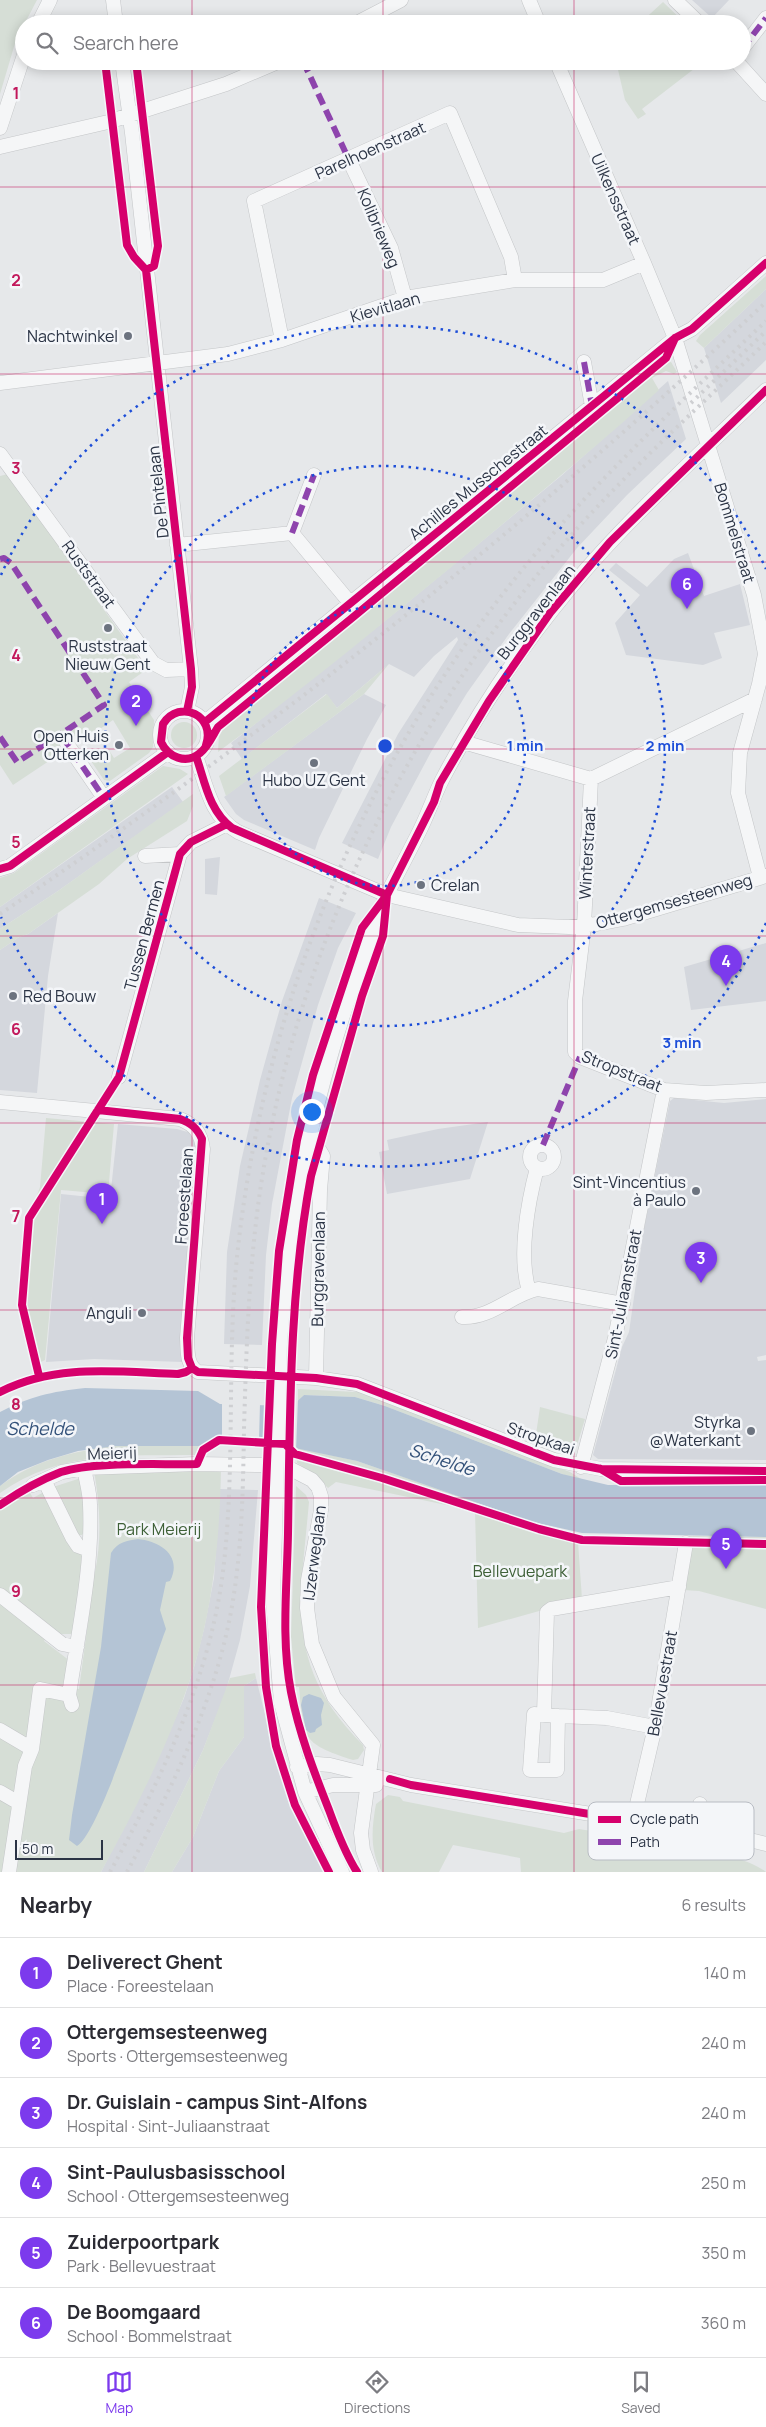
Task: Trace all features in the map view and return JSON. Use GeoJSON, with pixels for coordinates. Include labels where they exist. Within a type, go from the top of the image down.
{"type":"FeatureCollection","features":[{"type":"Feature","properties":{"kind":"street"},"geometry":{"type":"LineString","coordinates":[[42,15],[50,0]]}},
{"type":"Feature","properties":{"kind":"street"},"geometry":{"type":"LineString","coordinates":[[113,0],[115,15]]}},
{"type":"Feature","properties":{"kind":"street"},"geometry":{"type":"LineString","coordinates":[[372,15],[401,0]]}},
{"type":"Feature","properties":{"kind":"street"},"geometry":{"type":"LineString","coordinates":[[529,0],[535,15]]}},
{"type":"Feature","properties":{"kind":"street"},"geometry":{"type":"LineString","coordinates":[[675,0],[691,15]]}},
{"type":"Feature","properties":{"kind":"street"},"geometry":{"type":"LineString","coordinates":[[751,37],[766,18]]}},
{"type":"Feature","properties":{"kind":"street"},"geometry":{"type":"LineString","coordinates":[[0,128],[19,70]]}},
{"type":"Feature","properties":{"kind":"street","name":"De Pintelaan"},"geometry":{"type":"LineString","coordinates":[[123,70],[191,670],[192,688],[187,710]]}},
{"type":"Feature","properties":{"kind":"street"},"geometry":{"type":"LineString","coordinates":[[0,148],[104,124],[226,84],[259,70]]}},
{"type":"Feature","properties":{"kind":"street","name":"Uilkensstraat"},"geometry":{"type":"LineString","coordinates":[[560,70],[675,338]]}},
{"type":"Feature","properties":{"kind":"street"},"geometry":{"type":"LineString","coordinates":[[744,70],[766,94]]}},
{"type":"Feature","properties":{"kind":"street","name":"Parelhoenstraat"},"geometry":{"type":"LineString","coordinates":[[282,340],[254,202],[450,113],[511,257],[515,280]]}},
{"type":"Feature","properties":{"kind":"street","name":"Kolibrieweg"},"geometry":{"type":"LineString","coordinates":[[349,160],[391,248],[405,298]]}},
{"type":"Feature","properties":{"kind":"street","name":"Kievitlaan"},"geometry":{"type":"LineString","coordinates":[[0,383],[228,354],[282,340],[405,298],[515,280],[602,280],[644,263]]}},
{"type":"Feature","properties":{"kind":"street","name":"Achilles Musschestraat"},"geometry":{"type":"LineString","coordinates":[[205,722],[675,338],[692,329],[766,263]]}},
{"type":"Feature","properties":{"kind":"street","name":"Bommelstraat"},"geometry":{"type":"LineString","coordinates":[[675,338],[708,445],[760,596],[765,654],[740,753],[738,793],[763,877]]}},
{"type":"Feature","properties":{"kind":"street"},"geometry":{"type":"LineString","coordinates":[[584,362],[592,406]]}},
{"type":"Feature","properties":{"kind":"street","name":"Burggravenlaan"},"geometry":{"type":"LineString","coordinates":[[342,1872],[305,1792],[281,1703],[277,1672],[273,1574],[280,1344],[290,1238],[297,1192],[310,1134],[336,1034],[387,894],[430,810],[440,783],[463,742],[515,661],[572,585],[610,542],[766,390]]}},
{"type":"Feature","properties":{"kind":"street","name":"Ruststraat"},"geometry":{"type":"LineString","coordinates":[[0,454],[153,663],[166,670],[191,670]]}},
{"type":"Feature","properties":{"kind":"street"},"geometry":{"type":"LineString","coordinates":[[292,533],[314,475]]}},
{"type":"Feature","properties":{"kind":"street"},"geometry":{"type":"LineString","coordinates":[[177,546],[292,533]]}},
{"type":"Feature","properties":{"kind":"street"},"geometry":{"type":"LineString","coordinates":[[292,533],[351,604]]}},
{"type":"Feature","properties":{"kind":"street"},"geometry":{"type":"LineString","coordinates":[[463,742],[591,779],[755,699]]}},
{"type":"Feature","properties":{"kind":"street"},"geometry":{"type":"LineString","coordinates":[[187,710],[194,712],[205,722],[208,728],[208,740],[204,750],[196,756],[181,759],[168,752],[160,736],[163,724],[170,715],[187,710]]}},
{"type":"Feature","properties":{"kind":"street"},"geometry":{"type":"LineString","coordinates":[[67,744],[104,798]]}},
{"type":"Feature","properties":{"kind":"street"},"geometry":{"type":"LineString","coordinates":[[0,869],[10,866],[168,752]]}},
{"type":"Feature","properties":{"kind":"street","name":"Ottergemsesteenweg"},"geometry":{"type":"LineString","coordinates":[[196,756],[209,798],[227,824],[244,835],[387,894],[518,925],[584,926],[623,919],[763,877]]}},
{"type":"Feature","properties":{"kind":"street","name":"Winterstraat"},"geometry":{"type":"LineString","coordinates":[[584,926],[591,779]]}},
{"type":"Feature","properties":{"kind":"street"},"geometry":{"type":"LineString","coordinates":[[180,854],[191,842],[227,824]]}},
{"type":"Feature","properties":{"kind":"street","name":"Tussen Bermen"},"geometry":{"type":"LineString","coordinates":[[119,1077],[180,854],[145,856]]}},
{"type":"Feature","properties":{"kind":"street","name":"Stropstraat"},"geometry":{"type":"LineString","coordinates":[[584,926],[575,1001],[575,1052],[580,1057],[664,1090],[706,1093],[766,1090]]}},
{"type":"Feature","properties":{"kind":"street","name":"Sint-Juliaanstraat"},"geometry":{"type":"LineString","coordinates":[[581,1467],[623,1304],[638,1216],[664,1090]]}},
{"type":"Feature","properties":{"kind":"street","name":"Foreestelaan"},"geometry":{"type":"LineString","coordinates":[[0,1102],[180,1119],[190,1123],[198,1130],[203,1149],[187,1338],[188,1358],[192,1368]]}},
{"type":"Feature","properties":{"kind":"street","name":"Burggravenlaan"},"geometry":{"type":"LineString","coordinates":[[310,1134],[323,1156],[320,1200],[316,1378]]}},
{"type":"Feature","properties":{"kind":"street"},"geometry":{"type":"LineString","coordinates":[[529,1291],[525,1270],[528,1203],[537,1168]]}},
{"type":"Feature","properties":{"kind":"street"},"geometry":{"type":"LineString","coordinates":[[462,1317],[479,1316],[516,1300],[529,1291],[538,1289],[623,1304]]}},
{"type":"Feature","properties":{"kind":"street","name":"Stropkaai"},"geometry":{"type":"LineString","coordinates":[[192,1368],[198,1372],[316,1378],[358,1384],[554,1460],[581,1467],[601,1469],[766,1471]]}},
{"type":"Feature","properties":{"kind":"street","name":"Meierij"},"geometry":{"type":"LineString","coordinates":[[89,1550],[78,1546],[38,1483],[62,1472],[84,1468],[261,1465]]}},
{"type":"Feature","properties":{"kind":"street","name":"IJzerweglaan"},"geometry":{"type":"LineString","coordinates":[[261,1465],[295,1470],[312,1480],[318,1487],[321,1496],[320,1526],[308,1580],[308,1608],[312,1644],[334,1697],[373,1745],[361,1833],[363,1850],[371,1872]]}},
{"type":"Feature","properties":{"kind":"street","name":"Meierij"},"geometry":{"type":"LineString","coordinates":[[10,1872],[25,1766],[32,1749],[40,1690],[71,1700],[89,1550],[90,1502],[84,1468]]}},
{"type":"Feature","properties":{"kind":"street","name":"Bellevuestraat"},"geometry":{"type":"LineString","coordinates":[[637,1802],[655,1727],[686,1543]]}},
{"type":"Feature","properties":{"kind":"street"},"geometry":{"type":"LineString","coordinates":[[544,1714],[547,1612],[551,1609],[679,1587]]}},
{"type":"Feature","properties":{"kind":"street"},"geometry":{"type":"LineString","coordinates":[[0,1596],[62,1644],[76,1647]]}},
{"type":"Feature","properties":{"kind":"street"},"geometry":{"type":"LineString","coordinates":[[558,1716],[557,1770],[530,1770],[534,1714],[607,1718],[655,1727]]}},
{"type":"Feature","properties":{"kind":"street"},"geometry":{"type":"LineString","coordinates":[[0,1730],[32,1749]]}},
{"type":"Feature","properties":{"kind":"street"},"geometry":{"type":"LineString","coordinates":[[297,1767],[322,1764],[369,1779],[588,1814]]}},
{"type":"Feature","properties":{"kind":"street"},"geometry":{"type":"LineString","coordinates":[[305,1792],[369,1779]]}},
{"type":"Feature","properties":{"kind":"street"},"geometry":{"type":"LineString","coordinates":[[0,1792],[19,1803]]}},
{"type":"Feature","properties":{"kind":"shaded area"},"geometry":{"type":"Polygon","coordinates":[[[692,0],[729,0],[715,15],[709,15],[692,0]]]}},
{"type":"Feature","properties":{"kind":"shaded area"},"geometry":{"type":"Polygon","coordinates":[[[766,289],[766,360],[721,403],[704,348],[766,289]]]}},
{"type":"Feature","properties":{"kind":"shaded area"},"geometry":{"type":"Polygon","coordinates":[[[668,381],[686,439],[627,495],[577,548],[509,634],[467,693],[431,752],[391,827],[378,859],[342,843],[398,734],[458,640],[457,637],[434,656],[414,677],[389,664],[337,708],[326,694],[242,759],[231,743],[401,608],[561,476],[668,381]]]}},
{"type":"Feature","properties":{"kind":"shaded area"},"geometry":{"type":"Polygon","coordinates":[[[688,553],[704,596],[740,584],[750,625],[714,633],[722,658],[703,665],[626,655],[615,623],[640,595],[609,570],[616,563],[647,587],[674,559],[688,553]]]}},
{"type":"Feature","properties":{"kind":"shaded area","name":"Hubo UZ Gent"},"geometry":{"type":"Polygon","coordinates":[[[364,694],[386,705],[367,739],[315,850],[244,820],[236,814],[224,797],[364,694]]]}},
{"type":"Feature","properties":{"kind":"shaded area"},"geometry":{"type":"Polygon","coordinates":[[[172,787],[183,802],[58,891],[0,929],[0,907],[172,787]]]}},
{"type":"Feature","properties":{"kind":"shaded area"},"geometry":{"type":"Polygon","coordinates":[[[220,857],[217,895],[205,894],[205,859],[220,857]]]}},
{"type":"Feature","properties":{"kind":"shaded area"},"geometry":{"type":"Polygon","coordinates":[[[319,898],[356,913],[338,948],[318,1005],[292,1098],[272,1204],[266,1255],[262,1345],[224,1344],[227,1252],[240,1166],[260,1080],[282,1001],[319,898]]]}},
{"type":"Feature","properties":{"kind":"shaded area"},"geometry":{"type":"Polygon","coordinates":[[[58,913],[48,976],[37,1093],[0,1090],[0,950],[19,937],[28,934],[58,913]]]}},
{"type":"Feature","properties":{"kind":"shaded area"},"geometry":{"type":"Polygon","coordinates":[[[766,943],[766,1001],[691,1010],[684,967],[766,943]]]}},
{"type":"Feature","properties":{"kind":"shaded area"},"geometry":{"type":"Polygon","coordinates":[[[674,1098],[724,1103],[766,1099],[766,1355],[757,1357],[758,1361],[766,1360],[766,1460],[598,1459],[593,1455],[622,1347],[629,1332],[643,1234],[670,1101],[674,1098]]]}},
{"type":"Feature","properties":{"kind":"shaded area"},"geometry":{"type":"Polygon","coordinates":[[[488,1122],[470,1179],[387,1194],[379,1152],[389,1150],[387,1140],[438,1129],[488,1122]]]}},
{"type":"Feature","properties":{"kind":"shaded area"},"geometry":{"type":"Polygon","coordinates":[[[118,1124],[177,1129],[191,1133],[197,1145],[183,1362],[94,1359],[46,1362],[61,1194],[110,1199],[118,1124]]]}},
{"type":"Feature","properties":{"kind":"shaded area"},"geometry":{"type":"Polygon","coordinates":[[[220,1489],[258,1490],[250,1586],[240,1640],[225,1694],[203,1750],[144,1872],[101,1872],[160,1754],[184,1698],[195,1664],[214,1578],[220,1489]]]}},
{"type":"Feature","properties":{"kind":"shaded area"},"geometry":{"type":"Polygon","coordinates":[[[256,1678],[280,1775],[327,1872],[172,1872],[193,1837],[219,1771],[244,1737],[244,1686],[256,1678]]]}},
{"type":"Feature","properties":{"kind":"green space"},"geometry":{"type":"Polygon","coordinates":[[[0,0],[37,0],[29,15],[15,15],[15,43],[0,94],[0,0]]]}},
{"type":"Feature","properties":{"kind":"green space"},"geometry":{"type":"Polygon","coordinates":[[[663,2],[677,15],[649,15],[663,2]]]}},
{"type":"Feature","properties":{"kind":"green space"},"geometry":{"type":"Polygon","coordinates":[[[618,70],[693,70],[642,109],[646,114],[638,119],[625,100],[618,70]]]}},
{"type":"Feature","properties":{"kind":"green space"},"geometry":{"type":"Polygon","coordinates":[[[766,276],[766,289],[704,348],[696,341],[700,335],[766,276]]]}},
{"type":"Feature","properties":{"kind":"green space"},"geometry":{"type":"Polygon","coordinates":[[[658,355],[664,363],[671,362],[677,372],[674,374],[666,371],[652,378],[659,390],[449,569],[306,685],[218,752],[219,733],[225,725],[219,716],[658,355]]]}},
{"type":"Feature","properties":{"kind":"green space"},"geometry":{"type":"Polygon","coordinates":[[[8,474],[143,665],[139,668],[141,672],[146,670],[129,682],[154,720],[153,747],[149,753],[110,781],[104,780],[91,761],[109,750],[114,758],[130,748],[113,720],[90,736],[88,732],[74,740],[76,743],[13,785],[0,765],[0,476],[8,474]]]}},
{"type":"Feature","properties":{"kind":"green space"},"geometry":{"type":"Polygon","coordinates":[[[389,664],[364,694],[226,796],[219,776],[327,694],[337,708],[389,664]]]}},
{"type":"Feature","properties":{"kind":"green space"},"geometry":{"type":"Polygon","coordinates":[[[184,722],[193,726],[197,735],[193,744],[184,748],[175,744],[171,735],[175,726],[184,722]]]}},
{"type":"Feature","properties":{"kind":"green space"},"geometry":{"type":"Polygon","coordinates":[[[163,766],[180,769],[188,774],[0,907],[0,878],[14,873],[163,766]]]}},
{"type":"Feature","properties":{"kind":"green space"},"geometry":{"type":"Polygon","coordinates":[[[193,794],[193,806],[187,821],[127,859],[99,884],[28,934],[19,937],[0,950],[0,929],[58,891],[193,794]]]}},
{"type":"Feature","properties":{"kind":"green space"},"geometry":{"type":"Polygon","coordinates":[[[46,1118],[114,1124],[108,1194],[61,1190],[45,1360],[39,1363],[33,1332],[24,1305],[28,1220],[40,1187],[46,1118]]]}},
{"type":"Feature","properties":{"kind":"green space"},"geometry":{"type":"Polygon","coordinates":[[[298,1389],[356,1392],[357,1390],[570,1472],[586,1482],[385,1406],[355,1397],[304,1395],[298,1401],[298,1389]]]}},
{"type":"Feature","properties":{"kind":"green space"},"geometry":{"type":"Polygon","coordinates":[[[540,1407],[585,1419],[574,1455],[535,1441],[540,1407]]]}},
{"type":"Feature","properties":{"kind":"green space"},"geometry":{"type":"Polygon","coordinates":[[[116,1446],[200,1446],[196,1455],[119,1456],[70,1462],[23,1479],[0,1493],[0,1486],[27,1469],[41,1463],[70,1454],[116,1446]]]}},
{"type":"Feature","properties":{"kind":"green space"},"geometry":{"type":"Polygon","coordinates":[[[298,1448],[357,1461],[479,1503],[475,1511],[336,1482],[328,1488],[313,1473],[297,1463],[298,1448]]]}},
{"type":"Feature","properties":{"kind":"green space","name":"Park Meierij"},"geometry":{"type":"Polygon","coordinates":[[[221,1468],[216,1558],[200,1646],[170,1734],[130,1818],[101,1872],[0,1872],[0,1510],[29,1491],[33,1498],[53,1487],[81,1478],[86,1508],[86,1523],[82,1535],[77,1535],[95,1572],[99,1547],[99,1522],[98,1496],[94,1471],[221,1468]],[[77,1606],[73,1634],[56,1634],[52,1631],[44,1641],[70,1661],[66,1687],[79,1689],[90,1607],[77,1606]]]}},
{"type":"Feature","properties":{"kind":"green space"},"geometry":{"type":"Polygon","coordinates":[[[296,1486],[306,1495],[309,1502],[301,1603],[303,1632],[309,1660],[320,1688],[338,1716],[363,1745],[364,1750],[358,1759],[353,1760],[323,1749],[314,1743],[304,1728],[299,1687],[296,1687],[291,1637],[296,1486]]]}},
{"type":"Feature","properties":{"kind":"green space","name":"Bellevuepark"},"geometry":{"type":"Polygon","coordinates":[[[475,1511],[542,1533],[578,1542],[582,1599],[478,1628],[475,1511]]]}},
{"type":"Feature","properties":{"kind":"green space"},"geometry":{"type":"Polygon","coordinates":[[[690,1536],[766,1537],[766,1609],[699,1591],[683,1590],[690,1536]]]}},
{"type":"Feature","properties":{"kind":"green space"},"geometry":{"type":"Polygon","coordinates":[[[255,1673],[256,1678],[244,1686],[244,1737],[219,1771],[193,1837],[172,1872],[144,1872],[203,1750],[230,1678],[255,1673]]]}},
{"type":"Feature","properties":{"kind":"green space"},"geometry":{"type":"Polygon","coordinates":[[[388,1795],[400,1797],[403,1801],[564,1833],[579,1829],[588,1830],[588,1860],[740,1860],[766,1872],[521,1872],[520,1858],[453,1845],[439,1872],[382,1872],[373,1847],[373,1821],[376,1804],[388,1795]]]}},
{"type":"Feature","properties":{"kind":"water","name":"Schelde"},"geometry":{"type":"Polygon","coordinates":[[[85,1388],[198,1391],[220,1404],[292,1406],[304,1395],[355,1397],[385,1406],[562,1474],[608,1485],[766,1484],[766,1537],[582,1533],[529,1521],[357,1461],[295,1448],[288,1441],[218,1438],[200,1446],[116,1446],[78,1451],[18,1472],[0,1486],[0,1412],[41,1395],[85,1388]]]}},
{"type":"Feature","properties":{"kind":"water"},"geometry":{"type":"Polygon","coordinates":[[[138,1539],[154,1543],[167,1551],[174,1564],[170,1581],[166,1582],[160,1610],[166,1629],[112,1781],[87,1834],[77,1846],[69,1840],[101,1647],[111,1553],[116,1546],[129,1540],[138,1539]]]}},
{"type":"Feature","properties":{"kind":"water"},"geometry":{"type":"Polygon","coordinates":[[[309,1694],[321,1698],[324,1703],[321,1715],[322,1725],[315,1732],[310,1733],[306,1730],[301,1705],[303,1697],[309,1694]]]}},
{"type":"Feature","properties":{"kind":"pier"},"geometry":{"type":"Polygon","coordinates":[[[298,1398],[296,1451],[287,1444],[265,1443],[266,1403],[291,1404],[298,1398]]]}},
{"type":"Feature","properties":{"kind":"pier"},"geometry":{"type":"Polygon","coordinates":[[[222,1401],[260,1403],[259,1442],[222,1440],[222,1401]]]}},
{"type":"Feature","properties":{"kind":"pier"},"geometry":{"type":"Polygon","coordinates":[[[614,1482],[766,1482],[766,1484],[621,1484],[614,1482]]]}},
{"type":"Feature","properties":{"kind":"railway"},"geometry":{"type":"LineString","coordinates":[[0,914],[201,773],[395,623],[584,466],[766,302]]}},
{"type":"Feature","properties":{"kind":"railway"},"geometry":{"type":"LineString","coordinates":[[110,1872],[129,1838],[179,1731],[193,1694],[215,1618],[222,1579],[229,1495],[235,1281],[239,1239],[254,1145],[275,1053],[303,962],[338,873],[379,787],[426,704],[479,625],[538,551],[592,491],[649,433],[766,321]]}},
{"type":"Feature","properties":{"kind":"railway"},"geometry":{"type":"LineString","coordinates":[[691,403],[766,331]]}},
{"type":"Feature","properties":{"kind":"railway"},"geometry":{"type":"LineString","coordinates":[[127,1872],[174,1780],[201,1716],[222,1651],[230,1617],[241,1523],[251,1274],[256,1222],[271,1130],[293,1039],[322,950],[358,863],[400,779],[447,698],[501,622],[559,549],[608,495],[766,342]]}},
{"type":"Feature","properties":{"kind":"marked path"},"geometry":{"type":"LineString","coordinates":[[751,37],[766,18]]}},
{"type":"Feature","properties":{"kind":"marked path"},"geometry":{"type":"LineString","coordinates":[[307,70],[349,160]]}},
{"type":"Feature","properties":{"kind":"marked path"},"geometry":{"type":"LineString","coordinates":[[584,362],[592,406]]}},
{"type":"Feature","properties":{"kind":"marked path"},"geometry":{"type":"LineString","coordinates":[[292,533],[314,475]]}},
{"type":"Feature","properties":{"kind":"marked path"},"geometry":{"type":"LineString","coordinates":[[0,559],[4,558],[11,563],[104,705],[64,732]]}},
{"type":"Feature","properties":{"kind":"marked path"},"geometry":{"type":"LineString","coordinates":[[0,737],[17,762],[64,732],[64,739],[104,798]]}},
{"type":"Feature","properties":{"kind":"marked path"},"geometry":{"type":"LineString","coordinates":[[543,1145],[580,1057]]}},
{"type":"Feature","properties":{"kind":"cycle path"},"geometry":{"type":"LineString","coordinates":[[106,70],[127,245],[134,257],[146,270]]}},
{"type":"Feature","properties":{"kind":"cycle path"},"geometry":{"type":"LineString","coordinates":[[137,70],[158,246],[154,266],[146,270]]}},
{"type":"Feature","properties":{"kind":"cycle path"},"geometry":{"type":"LineString","coordinates":[[205,722],[675,338],[692,329],[766,263]]}},
{"type":"Feature","properties":{"kind":"cycle path"},"geometry":{"type":"LineString","coordinates":[[146,270],[191,669],[192,687],[187,711]]}},
{"type":"Feature","properties":{"kind":"cycle path"},"geometry":{"type":"LineString","coordinates":[[206,745],[208,735],[206,726],[195,714],[178,712],[170,716],[163,724],[161,742],[168,752],[183,759],[195,757],[208,744],[218,727],[666,358],[675,338]]}},
{"type":"Feature","properties":{"kind":"cycle path"},"geometry":{"type":"LineString","coordinates":[[329,1872],[295,1805],[276,1746],[266,1687],[261,1607],[272,1344],[279,1251],[297,1140],[313,1075],[362,928],[387,895],[434,802],[440,783],[489,701],[550,613],[610,542],[766,390]]}},
{"type":"Feature","properties":{"kind":"cycle path"},"geometry":{"type":"LineString","coordinates":[[0,869],[10,866],[168,752]]}},
{"type":"Feature","properties":{"kind":"cycle path"},"geometry":{"type":"LineString","coordinates":[[196,756],[213,805],[224,821],[232,828],[387,895]]}},
{"type":"Feature","properties":{"kind":"cycle path"},"geometry":{"type":"LineString","coordinates":[[39,1376],[22,1305],[29,1218],[119,1077],[180,854],[191,842],[227,824]]}},
{"type":"Feature","properties":{"kind":"cycle path"},"geometry":{"type":"LineString","coordinates":[[357,1872],[338,1834],[307,1752],[294,1707],[288,1672],[285,1613],[290,1400],[298,1265],[311,1176],[362,996],[383,936],[387,895]]}},
{"type":"Feature","properties":{"kind":"cycle path"},"geometry":{"type":"LineString","coordinates":[[98,1110],[180,1119],[193,1126],[202,1139],[187,1338],[188,1358],[192,1368]]}},
{"type":"Feature","properties":{"kind":"cycle path"},"geometry":{"type":"LineString","coordinates":[[192,1368],[198,1372],[316,1378],[357,1384],[554,1460],[601,1469],[766,1471]]}},
{"type":"Feature","properties":{"kind":"cycle path"},"geometry":{"type":"LineString","coordinates":[[0,1392],[21,1383],[65,1373],[110,1371],[178,1374],[192,1368]]}},
{"type":"Feature","properties":{"kind":"cycle path"},"geometry":{"type":"LineString","coordinates":[[0,1505],[45,1479],[61,1472],[75,1469],[128,1464],[197,1464],[203,1450],[219,1440],[285,1444],[295,1454],[382,1478],[539,1529],[582,1540],[766,1544]]}},
{"type":"Feature","properties":{"kind":"cycle path"},"geometry":{"type":"LineString","coordinates":[[601,1469],[621,1481],[766,1480]]}},
{"type":"Feature","properties":{"kind":"cycle path"},"geometry":{"type":"LineString","coordinates":[[390,1779],[411,1785],[588,1814]]}},
{"type":"Feature","properties":{"kind":"place","name":"Nachtwinkel"},"geometry":{"type":"Point","coordinates":[128,336]}},
{"type":"Feature","properties":{"kind":"place","name":"De Boomgaard"},"geometry":{"type":"Point","coordinates":[687,609]}},
{"type":"Feature","properties":{"kind":"place","name":"Ruststraat Nieuw Gent"},"geometry":{"type":"Point","coordinates":[108,628]}},
{"type":"Feature","properties":{"kind":"place","name":"Ottergemsesteenweg"},"geometry":{"type":"Point","coordinates":[136,726]}},
{"type":"Feature","properties":{"kind":"place","name":"Open Huis Otterken"},"geometry":{"type":"Point","coordinates":[119,745]}},
{"type":"Feature","properties":{"kind":"place","name":"Hubo UZ Gent"},"geometry":{"type":"Point","coordinates":[314,763]}},
{"type":"Feature","properties":{"kind":"place","name":"Crelan"},"geometry":{"type":"Point","coordinates":[421,885]}},
{"type":"Feature","properties":{"kind":"place","name":"Sint-Paulusbasisschool"},"geometry":{"type":"Point","coordinates":[726,986]}},
{"type":"Feature","properties":{"kind":"place","name":"Red Bouw"},"geometry":{"type":"Point","coordinates":[13,996]}},
{"type":"Feature","properties":{"kind":"place","name":"Sint-Vincentius à Paulo"},"geometry":{"type":"Point","coordinates":[696,1191]}},
{"type":"Feature","properties":{"kind":"place","name":"Deliverect Ghent"},"geometry":{"type":"Point","coordinates":[102,1224]}},
{"type":"Feature","properties":{"kind":"place","name":"Dr. Guislain - campus Sint-Alfons"},"geometry":{"type":"Point","coordinates":[701,1283]}},
{"type":"Feature","properties":{"kind":"place","name":"Anguli"},"geometry":{"type":"Point","coordinates":[142,1313]}},
{"type":"Feature","properties":{"kind":"place","name":"Styrka @Waterkant"},"geometry":{"type":"Point","coordinates":[751,1431]}},
{"type":"Feature","properties":{"kind":"place","name":"Zuiderpoortpark"},"geometry":{"type":"Point","coordinates":[726,1569]}}]}
